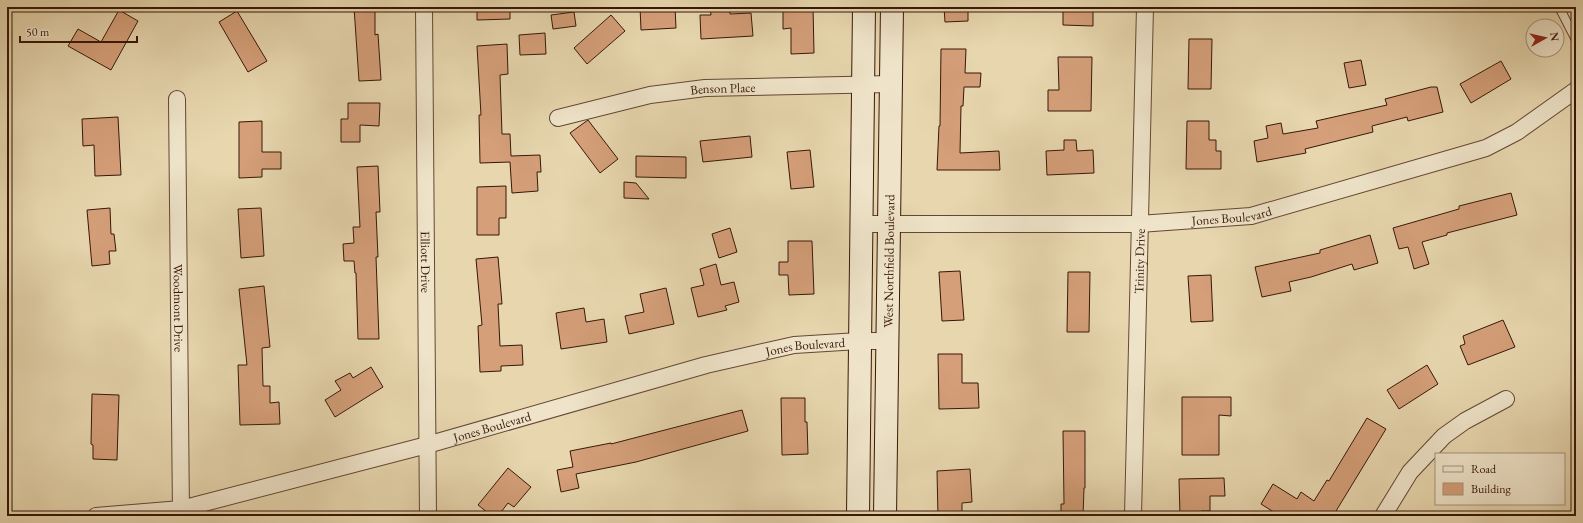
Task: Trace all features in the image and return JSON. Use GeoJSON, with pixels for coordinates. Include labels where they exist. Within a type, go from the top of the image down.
{"type":"FeatureCollection","features":[{"type":"Feature","properties":{"kind":"main road"},"geometry":{"type":"LineString","coordinates":[[858,516],[860,224],[864,7]]}},
{"type":"Feature","properties":{"kind":"main road","name":"West Northfield Boulevard"},"geometry":{"type":"LineString","coordinates":[[885,516],[892,7]]}},
{"type":"Feature","properties":{"kind":"street","name":"Elliott Drive"},"geometry":{"type":"LineString","coordinates":[[424,7],[428,516]]}},
{"type":"Feature","properties":{"kind":"street","name":"Trinity Drive"},"geometry":{"type":"LineString","coordinates":[[1133,516],[1145,7]]}},
{"type":"Feature","properties":{"kind":"street","name":"Benson Place"},"geometry":{"type":"LineString","coordinates":[[558,118],[650,96],[705,88],[862,86],[890,84]]}},
{"type":"Feature","properties":{"kind":"street","name":"Jones Boulevard"},"geometry":{"type":"LineString","coordinates":[[860,224],[1139,224],[1251,216],[1486,148],[1517,132],[1576,90]]}},
{"type":"Feature","properties":{"kind":"street","name":"Woodmont Drive"},"geometry":{"type":"LineString","coordinates":[[177,99],[181,513]]}},
{"type":"Feature","properties":{"kind":"street","name":"Jones Boulevard"},"geometry":{"type":"LineString","coordinates":[[96,516],[181,513],[427,445],[706,365],[794,345],[859,341],[887,341]]}},
{"type":"Feature","properties":{"kind":"street"},"geometry":{"type":"LineString","coordinates":[[1383,516],[1410,472],[1444,436],[1465,421],[1506,399]]}},
{"type":"Feature","properties":{"kind":"lane"},"geometry":{"type":"LineString","coordinates":[[1559,7],[1576,40]]}},
{"type":"Feature","properties":{"kind":"building"},"geometry":{"type":"Polygon","coordinates":[[[354,7],[375,7],[375,35],[378,34],[381,80],[359,81],[354,7]]]}},
{"type":"Feature","properties":{"kind":"building"},"geometry":{"type":"Polygon","coordinates":[[[477,7],[510,7],[510,19],[477,20],[477,7]]]}},
{"type":"Feature","properties":{"kind":"building"},"geometry":{"type":"Polygon","coordinates":[[[640,7],[675,7],[676,28],[641,30],[640,7]]]}},
{"type":"Feature","properties":{"kind":"building"},"geometry":{"type":"Polygon","coordinates":[[[710,7],[730,7],[730,14],[751,13],[753,36],[701,39],[700,15],[711,15],[710,7]]]}},
{"type":"Feature","properties":{"kind":"building"},"geometry":{"type":"Polygon","coordinates":[[[783,7],[813,7],[814,53],[791,54],[791,28],[783,29],[783,7]]]}},
{"type":"Feature","properties":{"kind":"building"},"geometry":{"type":"Polygon","coordinates":[[[944,7],[968,7],[968,21],[945,22],[944,7]]]}},
{"type":"Feature","properties":{"kind":"building"},"geometry":{"type":"Polygon","coordinates":[[[1063,7],[1093,7],[1093,26],[1063,25],[1063,7]]]}},
{"type":"Feature","properties":{"kind":"building"},"geometry":{"type":"Polygon","coordinates":[[[119,10],[138,21],[111,70],[68,46],[78,29],[101,42],[119,10]]]}},
{"type":"Feature","properties":{"kind":"building"},"geometry":{"type":"Polygon","coordinates":[[[237,11],[267,61],[248,72],[219,22],[237,11]]]}},
{"type":"Feature","properties":{"kind":"building"},"geometry":{"type":"Polygon","coordinates":[[[574,12],[576,26],[553,29],[551,15],[574,12]]]}},
{"type":"Feature","properties":{"kind":"building"},"geometry":{"type":"Polygon","coordinates":[[[611,15],[625,31],[587,64],[574,48],[611,15]]]}},
{"type":"Feature","properties":{"kind":"building"},"geometry":{"type":"Polygon","coordinates":[[[545,33],[546,54],[520,55],[519,35],[545,33]]]}},
{"type":"Feature","properties":{"kind":"building"},"geometry":{"type":"Polygon","coordinates":[[[1189,39],[1212,39],[1211,89],[1188,89],[1189,39]]]}},
{"type":"Feature","properties":{"kind":"building"},"geometry":{"type":"Polygon","coordinates":[[[507,44],[508,74],[500,75],[502,134],[510,134],[511,156],[540,155],[541,172],[537,172],[538,191],[512,193],[510,162],[480,163],[479,115],[481,115],[477,46],[507,44]]]}},
{"type":"Feature","properties":{"kind":"building"},"geometry":{"type":"Polygon","coordinates":[[[941,49],[966,49],[965,73],[981,73],[980,87],[964,87],[963,106],[961,106],[960,153],[999,151],[1000,170],[937,170],[940,126],[941,49]]]}},
{"type":"Feature","properties":{"kind":"building"},"geometry":{"type":"Polygon","coordinates":[[[1058,57],[1092,57],[1091,111],[1048,111],[1048,90],[1059,90],[1058,57]]]}},
{"type":"Feature","properties":{"kind":"building"},"geometry":{"type":"Polygon","coordinates":[[[1361,60],[1366,85],[1349,88],[1344,63],[1361,60]]]}},
{"type":"Feature","properties":{"kind":"building"},"geometry":{"type":"Polygon","coordinates":[[[1501,61],[1511,79],[1471,103],[1460,84],[1501,61]]]}},
{"type":"Feature","properties":{"kind":"building"},"geometry":{"type":"Polygon","coordinates":[[[1431,87],[1437,87],[1443,112],[1408,121],[1407,117],[1372,126],[1373,132],[1305,149],[1306,153],[1257,162],[1254,141],[1268,138],[1266,126],[1281,123],[1283,134],[1318,128],[1316,121],[1387,105],[1385,99],[1431,87]]]}},
{"type":"Feature","properties":{"kind":"building"},"geometry":{"type":"Polygon","coordinates":[[[348,103],[380,103],[379,126],[360,125],[360,142],[341,142],[341,119],[348,119],[348,103]]]}},
{"type":"Feature","properties":{"kind":"building"},"geometry":{"type":"Polygon","coordinates":[[[118,117],[121,175],[95,176],[94,145],[83,146],[82,119],[118,117]]]}},
{"type":"Feature","properties":{"kind":"building"},"geometry":{"type":"Polygon","coordinates":[[[588,120],[618,159],[600,173],[570,133],[588,120]]]}},
{"type":"Feature","properties":{"kind":"building"},"geometry":{"type":"Polygon","coordinates":[[[262,121],[262,152],[281,152],[281,169],[262,169],[262,177],[239,178],[239,122],[262,121]]]}},
{"type":"Feature","properties":{"kind":"building"},"geometry":{"type":"Polygon","coordinates":[[[1187,121],[1209,121],[1209,140],[1216,140],[1216,151],[1221,151],[1221,169],[1186,169],[1187,121]]]}},
{"type":"Feature","properties":{"kind":"building"},"geometry":{"type":"Polygon","coordinates":[[[750,136],[752,157],[703,162],[700,141],[750,136]]]}},
{"type":"Feature","properties":{"kind":"building"},"geometry":{"type":"Polygon","coordinates":[[[1064,140],[1076,140],[1077,151],[1093,150],[1094,173],[1047,175],[1046,151],[1064,150],[1064,140]]]}},
{"type":"Feature","properties":{"kind":"building"},"geometry":{"type":"Polygon","coordinates":[[[810,150],[814,187],[791,189],[787,152],[810,150]]]}},
{"type":"Feature","properties":{"kind":"building"},"geometry":{"type":"Polygon","coordinates":[[[636,156],[686,157],[686,178],[636,177],[636,156]]]}},
{"type":"Feature","properties":{"kind":"building"},"geometry":{"type":"Polygon","coordinates":[[[378,166],[380,212],[376,212],[378,257],[376,257],[379,339],[358,339],[356,273],[354,261],[344,261],[343,244],[354,243],[353,227],[360,227],[357,167],[378,166]]]}},
{"type":"Feature","properties":{"kind":"building"},"geometry":{"type":"Polygon","coordinates":[[[624,182],[636,183],[649,199],[624,198],[624,182]]]}},
{"type":"Feature","properties":{"kind":"building"},"geometry":{"type":"Polygon","coordinates":[[[506,186],[506,218],[499,218],[499,235],[477,235],[477,187],[506,186]]]}},
{"type":"Feature","properties":{"kind":"building"},"geometry":{"type":"Polygon","coordinates":[[[1511,193],[1517,215],[1447,233],[1447,235],[1422,242],[1429,264],[1414,269],[1408,247],[1399,249],[1393,228],[1459,209],[1459,206],[1511,193]]]}},
{"type":"Feature","properties":{"kind":"building"},"geometry":{"type":"Polygon","coordinates":[[[110,208],[111,234],[114,234],[116,251],[109,251],[110,264],[92,266],[87,210],[110,208]]]}},
{"type":"Feature","properties":{"kind":"building"},"geometry":{"type":"Polygon","coordinates":[[[261,208],[264,256],[241,258],[238,209],[261,208]]]}},
{"type":"Feature","properties":{"kind":"building"},"geometry":{"type":"Polygon","coordinates":[[[730,228],[737,252],[719,258],[712,234],[730,228]]]}},
{"type":"Feature","properties":{"kind":"building"},"geometry":{"type":"Polygon","coordinates":[[[1370,235],[1378,263],[1354,270],[1352,264],[1311,277],[1289,282],[1291,291],[1262,297],[1255,267],[1320,253],[1320,250],[1370,235]]]}},
{"type":"Feature","properties":{"kind":"building"},"geometry":{"type":"Polygon","coordinates":[[[788,241],[812,241],[814,294],[789,295],[788,275],[779,275],[779,262],[788,262],[788,241]]]}},
{"type":"Feature","properties":{"kind":"building"},"geometry":{"type":"Polygon","coordinates":[[[498,257],[502,304],[498,304],[500,346],[522,345],[523,365],[501,366],[501,371],[480,372],[478,326],[482,325],[476,259],[498,257]]]}},
{"type":"Feature","properties":{"kind":"building"},"geometry":{"type":"Polygon","coordinates":[[[716,264],[721,285],[734,282],[739,302],[725,306],[727,310],[698,317],[691,288],[704,285],[700,269],[716,264]]]}},
{"type":"Feature","properties":{"kind":"building"},"geometry":{"type":"Polygon","coordinates":[[[960,271],[964,320],[942,321],[939,272],[960,271]]]}},
{"type":"Feature","properties":{"kind":"building"},"geometry":{"type":"Polygon","coordinates":[[[1068,272],[1090,272],[1089,332],[1067,332],[1068,272]]]}},
{"type":"Feature","properties":{"kind":"building"},"geometry":{"type":"Polygon","coordinates":[[[1211,275],[1213,321],[1191,322],[1188,276],[1211,275]]]}},
{"type":"Feature","properties":{"kind":"building"},"geometry":{"type":"Polygon","coordinates":[[[264,286],[270,347],[262,348],[263,386],[270,386],[270,403],[279,402],[280,424],[240,425],[238,365],[247,365],[239,289],[264,286]]]}},
{"type":"Feature","properties":{"kind":"building"},"geometry":{"type":"Polygon","coordinates":[[[666,288],[674,324],[629,334],[625,316],[644,312],[640,294],[666,288]]]}},
{"type":"Feature","properties":{"kind":"building"},"geometry":{"type":"Polygon","coordinates":[[[584,308],[586,322],[604,319],[607,342],[561,349],[556,313],[584,308]]]}},
{"type":"Feature","properties":{"kind":"building"},"geometry":{"type":"Polygon","coordinates":[[[1503,320],[1515,347],[1468,365],[1460,346],[1465,344],[1463,336],[1503,320]]]}},
{"type":"Feature","properties":{"kind":"building"},"geometry":{"type":"Polygon","coordinates":[[[938,354],[962,354],[962,383],[978,383],[979,408],[939,409],[938,354]]]}},
{"type":"Feature","properties":{"kind":"building"},"geometry":{"type":"Polygon","coordinates":[[[1427,365],[1438,384],[1399,409],[1387,390],[1427,365]]]}},
{"type":"Feature","properties":{"kind":"building"},"geometry":{"type":"Polygon","coordinates":[[[371,367],[383,387],[335,417],[325,400],[341,390],[335,381],[350,373],[353,378],[371,367]]]}},
{"type":"Feature","properties":{"kind":"building"},"geometry":{"type":"Polygon","coordinates":[[[92,394],[119,395],[117,460],[93,459],[93,445],[91,444],[92,394]]]}},
{"type":"Feature","properties":{"kind":"building"},"geometry":{"type":"Polygon","coordinates":[[[1182,397],[1231,397],[1231,416],[1219,415],[1219,455],[1182,455],[1182,397]]]}},
{"type":"Feature","properties":{"kind":"building"},"geometry":{"type":"Polygon","coordinates":[[[781,398],[805,398],[805,422],[807,422],[808,454],[782,455],[781,398]]]}},
{"type":"Feature","properties":{"kind":"building"},"geometry":{"type":"Polygon","coordinates":[[[742,410],[748,431],[636,462],[576,474],[579,488],[561,492],[557,470],[573,467],[570,451],[611,444],[742,410]]]}},
{"type":"Feature","properties":{"kind":"building"},"geometry":{"type":"Polygon","coordinates":[[[1367,418],[1386,429],[1333,516],[1280,516],[1261,504],[1273,484],[1297,499],[1301,492],[1314,501],[1327,480],[1329,481],[1367,418]]]}},
{"type":"Feature","properties":{"kind":"building"},"geometry":{"type":"Polygon","coordinates":[[[1063,431],[1085,431],[1085,488],[1083,516],[1061,516],[1061,504],[1064,504],[1063,431]]]}},
{"type":"Feature","properties":{"kind":"building"},"geometry":{"type":"Polygon","coordinates":[[[508,468],[531,487],[514,507],[508,503],[498,516],[492,516],[478,505],[508,468]]]}},
{"type":"Feature","properties":{"kind":"building"},"geometry":{"type":"Polygon","coordinates":[[[970,469],[972,502],[962,503],[962,516],[938,516],[937,471],[970,469]]]}},
{"type":"Feature","properties":{"kind":"building"},"geometry":{"type":"Polygon","coordinates":[[[1224,478],[1225,496],[1210,496],[1210,511],[1201,511],[1201,516],[1180,516],[1179,479],[1224,478]]]}}]}
